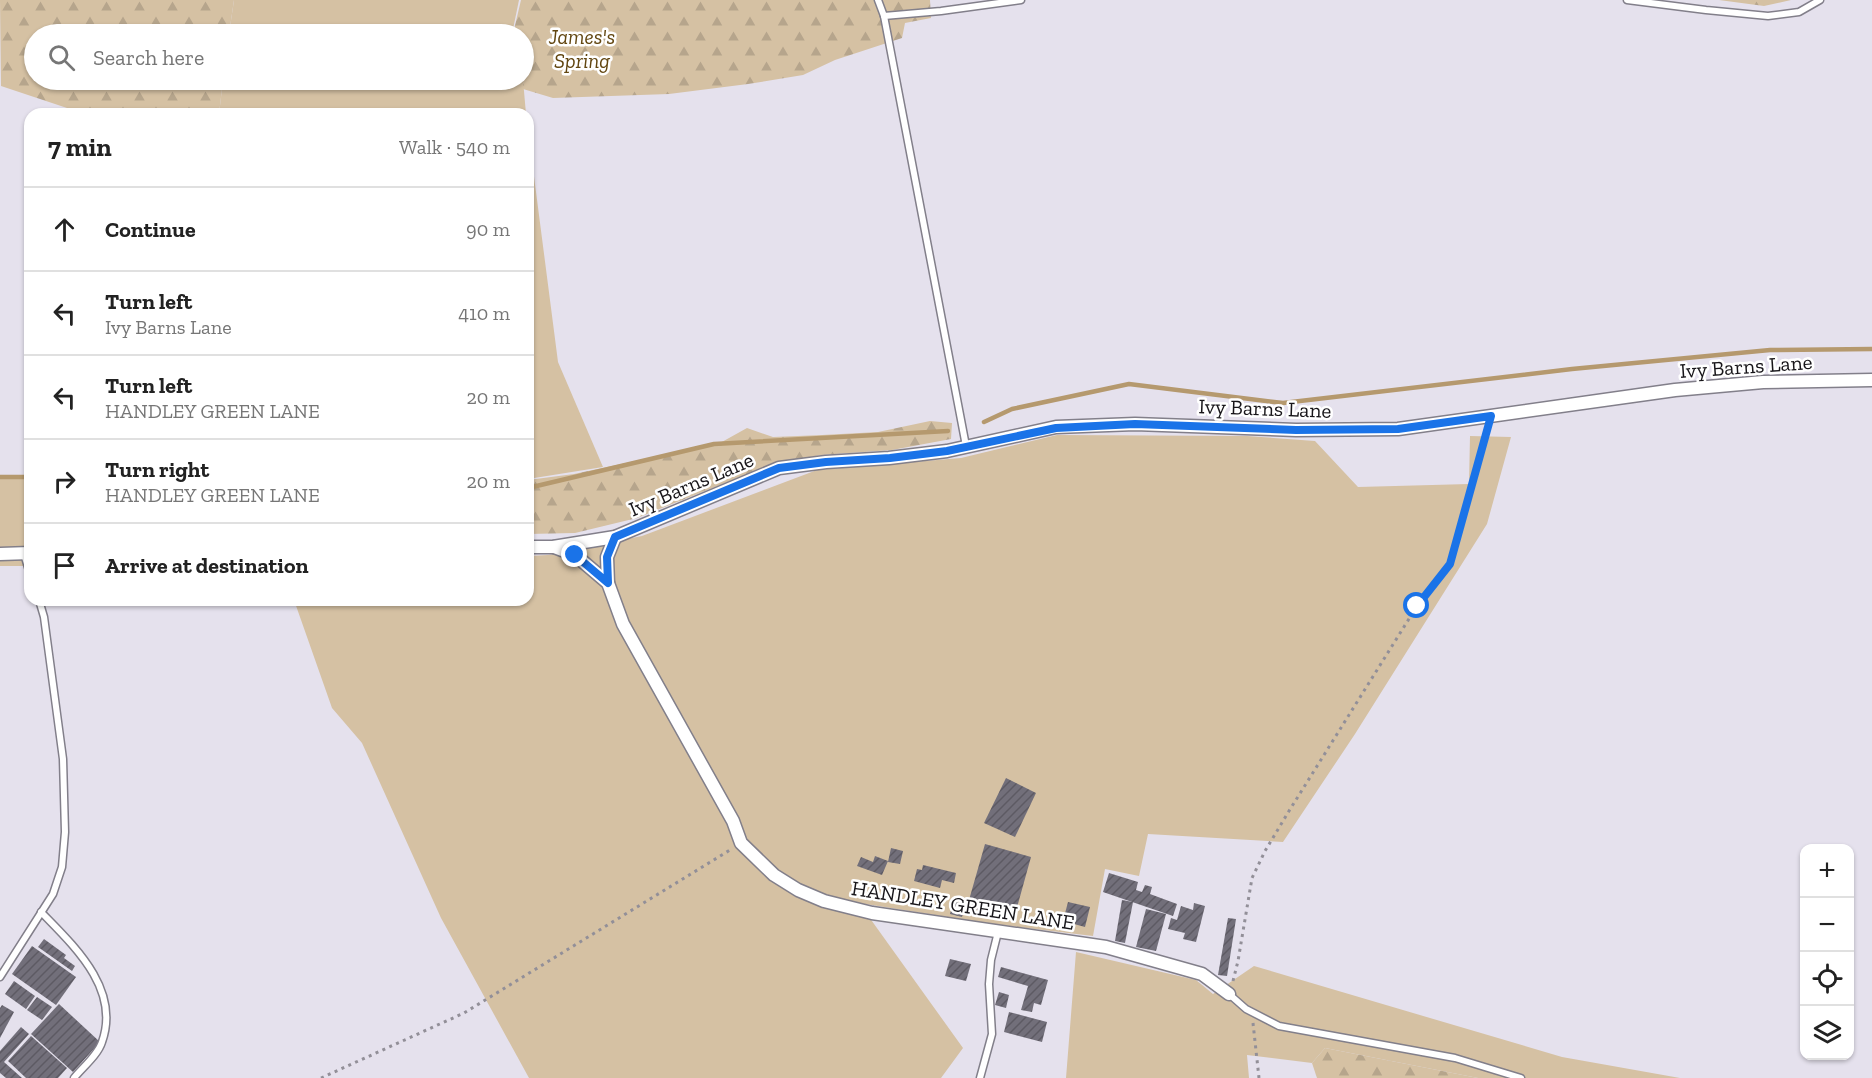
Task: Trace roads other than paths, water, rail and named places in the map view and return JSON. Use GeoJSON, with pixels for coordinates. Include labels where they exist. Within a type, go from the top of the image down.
{"type":"FeatureCollection","features":[{"type":"Feature","properties":{"kind":"street","name":"Ivy Barns Lane"},"geometry":{"type":"LineString","coordinates":[[534,547],[553,547],[615,537],[779,468],[890,458],[966,447],[1056,428],[1135,424],[1296,430],[1387,429],[1686,389],[1763,382],[1872,380]]}},
{"type":"Feature","properties":{"kind":"street","name":"HANDLEY GREEN LANE"},"geometry":{"type":"LineString","coordinates":[[615,537],[607,557],[608,583],[623,624],[733,821],[741,843],[774,875],[798,890],[824,901],[872,913],[1106,947],[1174,964],[1202,974],[1229,994]]}},
{"type":"Feature","properties":{"kind":"street","name":"HANDLEY GREEN LANE"},"geometry":{"type":"LineString","coordinates":[[553,547],[575,555],[608,583]]}},
{"type":"Feature","properties":{"kind":"street"},"geometry":{"type":"LineString","coordinates":[[0,554],[24,553]]}},
{"type":"Feature","properties":{"kind":"lane"},"geometry":{"type":"LineString","coordinates":[[878,0],[884,16],[966,447]]}},
{"type":"Feature","properties":{"kind":"lane"},"geometry":{"type":"LineString","coordinates":[[884,16],[1021,0]]}},
{"type":"Feature","properties":{"kind":"lane"},"geometry":{"type":"LineString","coordinates":[[1627,0],[1768,15],[1799,12],[1820,0]]}},
{"type":"Feature","properties":{"kind":"lane"},"geometry":{"type":"LineString","coordinates":[[0,977],[53,894],[62,867],[65,832],[63,759],[41,606]]}},
{"type":"Feature","properties":{"kind":"lane"},"geometry":{"type":"LineString","coordinates":[[41,912],[82,956],[99,983],[105,1004],[106,1023],[102,1043],[74,1078]]}},
{"type":"Feature","properties":{"kind":"lane"},"geometry":{"type":"LineString","coordinates":[[980,1078],[992,1034],[988,984],[998,932]]}},
{"type":"Feature","properties":{"kind":"lane"},"geometry":{"type":"LineString","coordinates":[[1229,994],[1246,1009],[1279,1026],[1455,1058],[1521,1078]]}},
{"type":"Feature","properties":{"kind":"waterway"},"geometry":{"type":"LineString","coordinates":[[984,422],[1012,409],[1129,384],[1283,403],[1572,369],[1770,350],[1872,349]]}},
{"type":"Feature","properties":{"kind":"waterway"},"geometry":{"type":"LineString","coordinates":[[534,487],[714,444],[948,431]]}},
{"type":"Feature","properties":{"kind":"waterway"},"geometry":{"type":"LineString","coordinates":[[0,477],[24,477]]}},
{"type":"Feature","properties":{"kind":"park label","name":"James's Spring"},"geometry":{"type":"Point","coordinates":[582,48]}}]}
